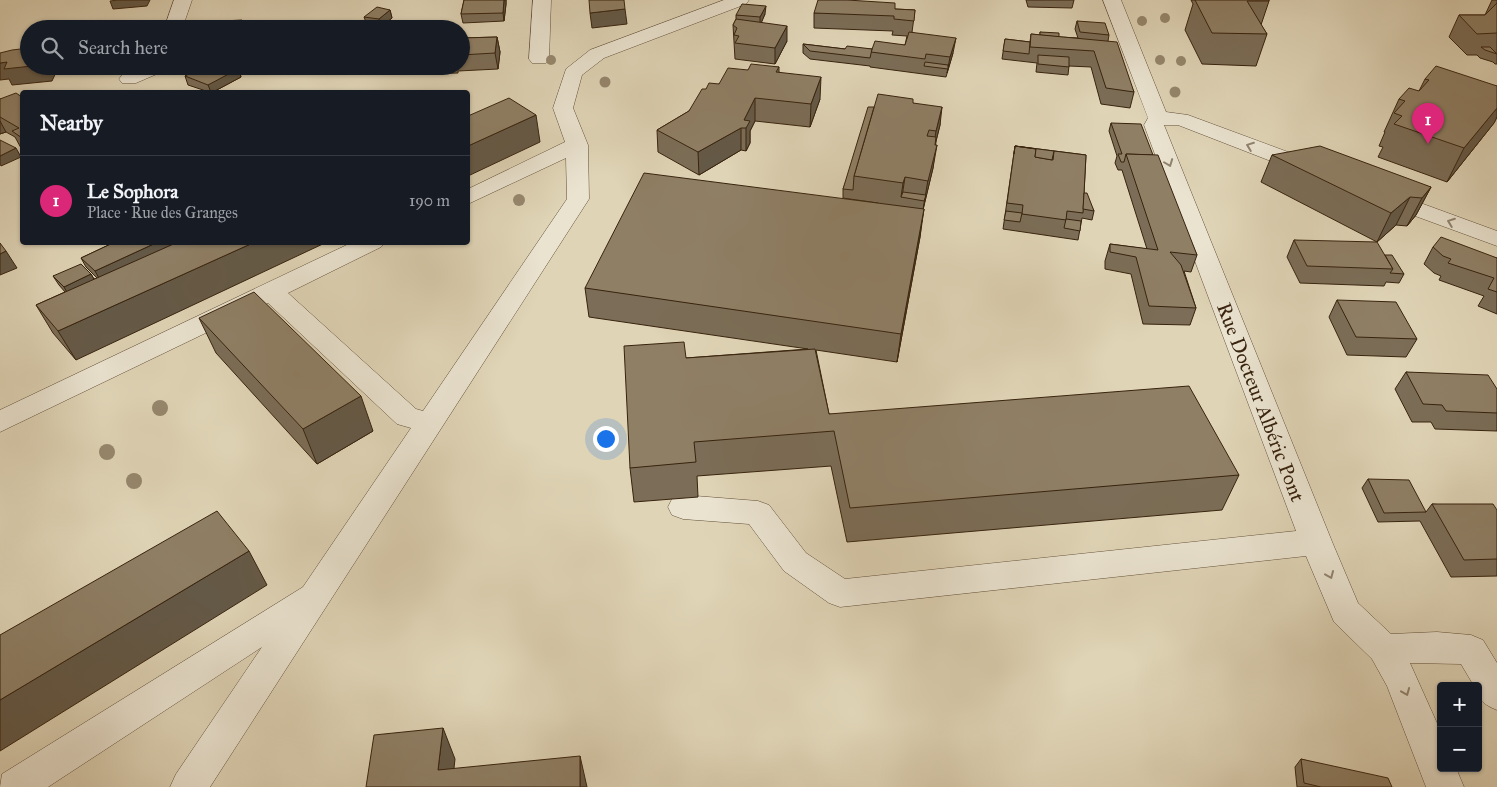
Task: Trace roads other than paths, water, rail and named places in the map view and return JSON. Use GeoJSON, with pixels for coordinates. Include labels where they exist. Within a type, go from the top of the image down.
{"type":"FeatureCollection","features":[{"type":"Feature","properties":{"kind":"street"},"geometry":{"type":"LineString","coordinates":[[176,20],[183,0]]}},
{"type":"Feature","properties":{"kind":"street"},"geometry":{"type":"LineString","coordinates":[[539,59],[542,0]]}},
{"type":"Feature","properties":{"kind":"street"},"geometry":{"type":"LineString","coordinates":[[189,787],[320,592],[578,199],[576,145],[563,108],[573,73],[598,54],[740,0]]}},
{"type":"Feature","properties":{"kind":"street","name":"Rue Docteur Albéric Pont"},"geometry":{"type":"LineString","coordinates":[[1112,0],[1158,118],[1154,124],[1317,544],[1346,612],[1384,649],[1402,680],[1445,787]]}},
{"type":"Feature","properties":{"kind":"street"},"geometry":{"type":"LineString","coordinates":[[129,79],[138,75]]}},
{"type":"Feature","properties":{"kind":"street"},"geometry":{"type":"LineString","coordinates":[[1158,118],[1181,119],[1330,176]]}},
{"type":"Feature","properties":{"kind":"street"},"geometry":{"type":"LineString","coordinates":[[470,196],[576,145]]}},
{"type":"Feature","properties":{"kind":"street"},"geometry":{"type":"LineString","coordinates":[[1367,190],[1497,240]]}},
{"type":"Feature","properties":{"kind":"street"},"geometry":{"type":"LineString","coordinates":[[0,422],[367,245]]}},
{"type":"Feature","properties":{"kind":"street"},"geometry":{"type":"LineString","coordinates":[[271,291],[407,417],[430,423]]}},
{"type":"Feature","properties":{"kind":"street"},"geometry":{"type":"LineString","coordinates":[[683,507],[758,513],[795,562],[840,593],[1297,543],[1317,544]]}},
{"type":"Feature","properties":{"kind":"street"},"geometry":{"type":"LineString","coordinates":[[15,787],[320,592]]}},
{"type":"Feature","properties":{"kind":"street"},"geometry":{"type":"LineString","coordinates":[[1384,649],[1437,647],[1471,650],[1497,694]]}},
{"type":"Feature","properties":{"kind":"place","name":"Le Sophora"},"geometry":{"type":"Point","coordinates":[1428,144]}}]}
